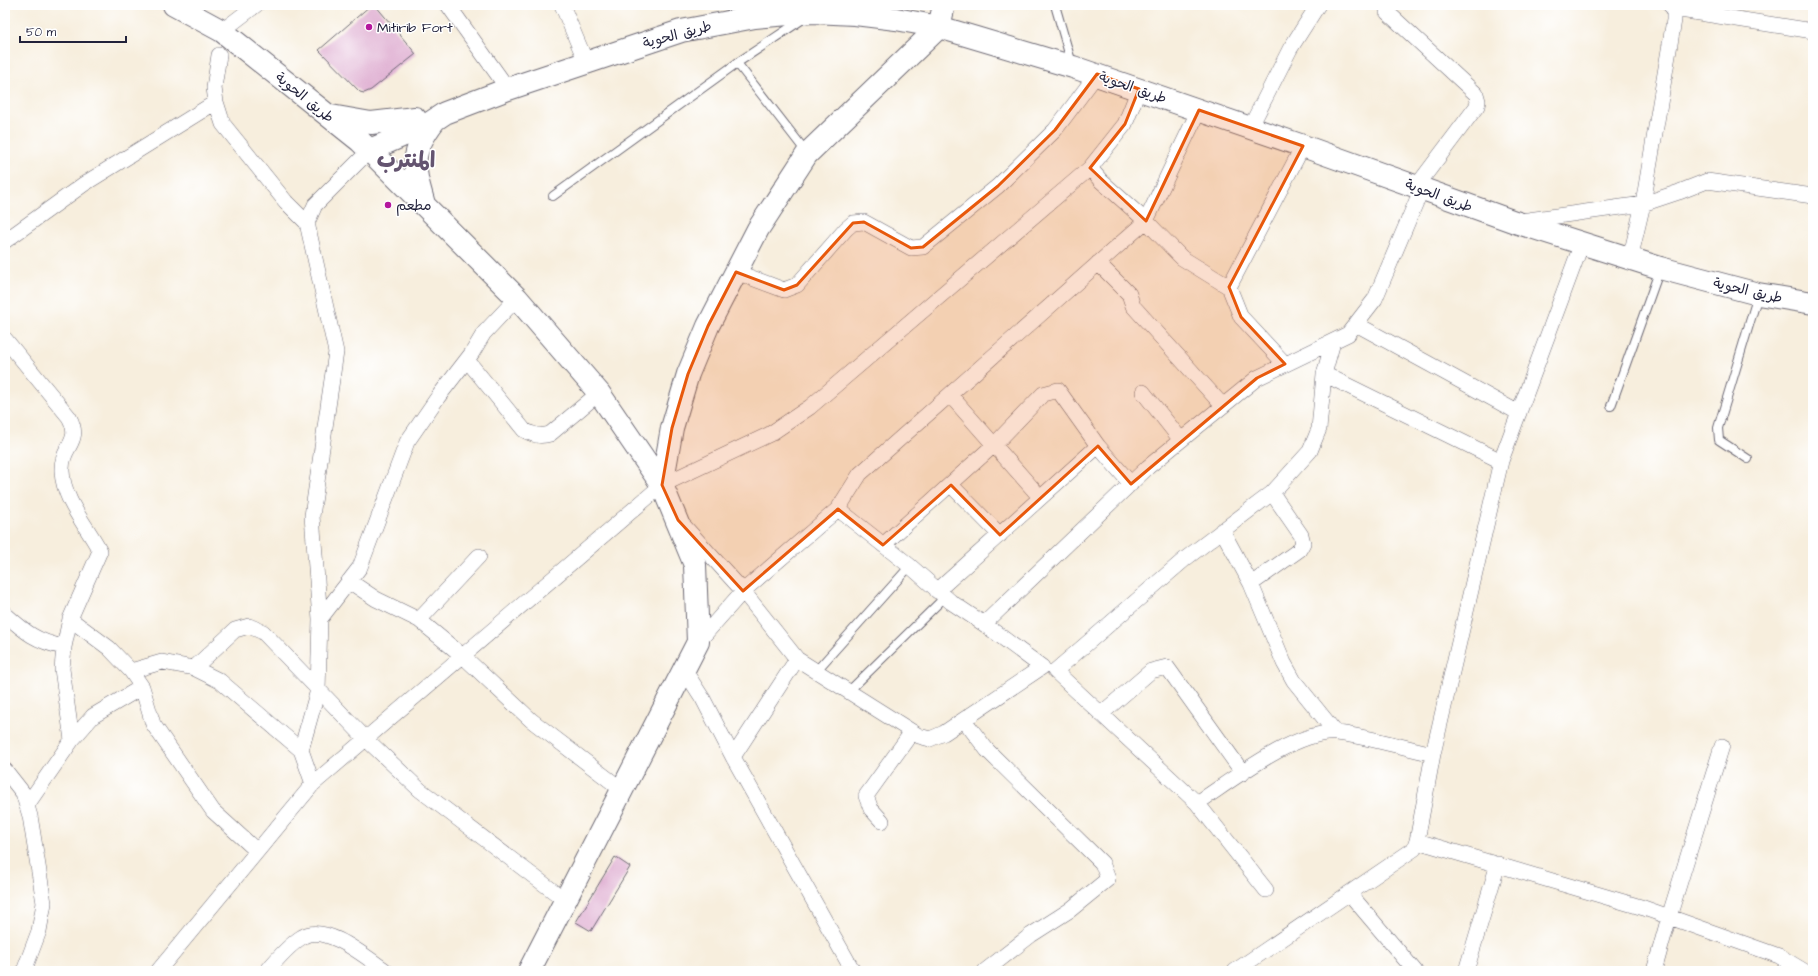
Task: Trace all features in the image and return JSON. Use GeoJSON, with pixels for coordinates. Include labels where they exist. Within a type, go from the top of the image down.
{"type":"FeatureCollection","features":[{"type":"Feature","properties":{"kind":"street","name":"طريق الحوية"},"geometry":{"type":"LineString","coordinates":[[174,5],[222,31],[365,146],[432,117],[508,89],[680,31],[752,11],[809,10],[855,14],[893,12],[1139,88],[1515,222],[1630,259],[1758,294],[1813,303]]}},
{"type":"Feature","properties":{"kind":"street"},"geometry":{"type":"LineString","coordinates":[[222,31],[256,5]]}},
{"type":"Feature","properties":{"kind":"street"},"geometry":{"type":"LineString","coordinates":[[448,5],[508,89]]}},
{"type":"Feature","properties":{"kind":"street"},"geometry":{"type":"LineString","coordinates":[[562,5],[586,62]]}},
{"type":"Feature","properties":{"kind":"street"},"geometry":{"type":"LineString","coordinates":[[662,485],[672,428],[688,374],[708,326],[758,229],[807,154],[939,27],[944,5]]}},
{"type":"Feature","properties":{"kind":"street"},"geometry":{"type":"LineString","coordinates":[[1250,128],[1290,49],[1318,5]]}},
{"type":"Feature","properties":{"kind":"street"},"geometry":{"type":"LineString","coordinates":[[984,624],[1131,484],[1181,440],[1256,378],[1348,334],[1375,299],[1419,188],[1478,101],[1476,94],[1385,7]]}},
{"type":"Feature","properties":{"kind":"street"},"geometry":{"type":"LineString","coordinates":[[1630,259],[1643,204],[1674,20],[1672,7],[1813,31]]}},
{"type":"Feature","properties":{"kind":"street"},"geometry":{"type":"LineString","coordinates":[[219,55],[214,88],[216,102],[223,124],[286,202],[307,223],[336,352],[312,516],[320,618],[318,690],[301,750]]}},
{"type":"Feature","properties":{"kind":"street"},"geometry":{"type":"LineString","coordinates":[[736,272],[784,290],[797,285],[853,223],[864,222],[911,248],[922,247],[998,186],[1055,130],[1097,74]]}},
{"type":"Feature","properties":{"kind":"street"},"geometry":{"type":"LineString","coordinates":[[158,971],[313,784],[464,657],[662,485],[770,434],[810,407],[1090,168],[1125,124],[1139,88]]}},
{"type":"Feature","properties":{"kind":"street"},"geometry":{"type":"LineString","coordinates":[[5,241],[84,184],[216,102]]}},
{"type":"Feature","properties":{"kind":"street"},"geometry":{"type":"LineString","coordinates":[[529,971],[683,668],[698,642],[743,591],[838,509],[860,474],[1146,221],[1199,110]]}},
{"type":"Feature","properties":{"kind":"street"},"geometry":{"type":"LineString","coordinates":[[326,114],[371,123],[432,117]]}},
{"type":"Feature","properties":{"kind":"street"},"geometry":{"type":"LineString","coordinates":[[424,205],[416,175],[415,162],[420,142],[432,117]]}},
{"type":"Feature","properties":{"kind":"street"},"geometry":{"type":"LineString","coordinates":[[307,223],[315,205],[365,146],[517,298],[599,393],[662,485],[678,520],[695,565],[698,642]]}},
{"type":"Feature","properties":{"kind":"street"},"geometry":{"type":"LineString","coordinates":[[1229,287],[1303,146]]}},
{"type":"Feature","properties":{"kind":"street"},"geometry":{"type":"LineString","coordinates":[[1090,168],[1100,181],[1146,221],[1182,258],[1229,287],[1241,317],[1285,364]]}},
{"type":"Feature","properties":{"kind":"street"},"geometry":{"type":"LineString","coordinates":[[1515,222],[1643,204],[1707,181],[1813,196]]}},
{"type":"Feature","properties":{"kind":"street"},"geometry":{"type":"LineString","coordinates":[[1235,971],[1414,849],[1417,841],[1433,754],[1501,461],[1582,243]]}},
{"type":"Feature","properties":{"kind":"street"},"geometry":{"type":"LineString","coordinates":[[1098,263],[1129,294],[1133,306],[1223,406]]}},
{"type":"Feature","properties":{"kind":"street"},"geometry":{"type":"LineString","coordinates":[[320,618],[360,567],[407,442],[467,360],[484,333],[517,298]]}},
{"type":"Feature","properties":{"kind":"street"},"geometry":{"type":"LineString","coordinates":[[1356,324],[1519,413]]}},
{"type":"Feature","properties":{"kind":"street"},"geometry":{"type":"LineString","coordinates":[[5,339],[74,426],[75,434],[63,458],[62,471],[64,484],[75,510],[100,551],[70,619],[64,647],[62,669],[72,740]]}},
{"type":"Feature","properties":{"kind":"street"},"geometry":{"type":"LineString","coordinates":[[678,520],[743,591],[797,659],[817,670],[848,692],[912,732],[930,740],[1049,669],[1184,558],[1272,493],[1310,451],[1318,429],[1324,374],[1333,342]]}},
{"type":"Feature","properties":{"kind":"street"},"geometry":{"type":"LineString","coordinates":[[467,360],[524,430],[533,435],[542,436],[550,434],[599,393]]}},
{"type":"Feature","properties":{"kind":"street"},"geometry":{"type":"LineString","coordinates":[[1324,374],[1501,461]]}},
{"type":"Feature","properties":{"kind":"street"},"geometry":{"type":"LineString","coordinates":[[883,545],[996,444],[1043,394],[1058,390],[1098,446],[1131,484]]}},
{"type":"Feature","properties":{"kind":"street"},"geometry":{"type":"LineString","coordinates":[[1143,392],[1181,440]]}},
{"type":"Feature","properties":{"kind":"street"},"geometry":{"type":"LineString","coordinates":[[950,395],[996,444],[1040,497]]}},
{"type":"Feature","properties":{"kind":"street"},"geometry":{"type":"LineString","coordinates":[[941,594],[1040,497],[1098,446]]}},
{"type":"Feature","properties":{"kind":"street"},"geometry":{"type":"LineString","coordinates":[[951,484],[1000,535]]}},
{"type":"Feature","properties":{"kind":"street"},"geometry":{"type":"LineString","coordinates":[[1252,584],[1299,550],[1303,543],[1301,534],[1272,493]]}},
{"type":"Feature","properties":{"kind":"street"},"geometry":{"type":"LineString","coordinates":[[838,509],[910,566],[941,594],[1049,669],[1101,714],[1197,803],[1266,890]]}},
{"type":"Feature","properties":{"kind":"street"},"geometry":{"type":"LineString","coordinates":[[1222,530],[1252,584],[1284,663],[1294,681],[1336,733]]}},
{"type":"Feature","properties":{"kind":"street"},"geometry":{"type":"LineString","coordinates":[[419,620],[479,556]]}},
{"type":"Feature","properties":{"kind":"street"},"geometry":{"type":"LineString","coordinates":[[349,581],[376,599],[419,620],[464,657],[531,720],[621,789]]}},
{"type":"Feature","properties":{"kind":"street"},"geometry":{"type":"LineString","coordinates":[[5,614],[28,634],[46,644],[64,647]]}},
{"type":"Feature","properties":{"kind":"street"},"geometry":{"type":"LineString","coordinates":[[70,619],[109,648],[132,671],[142,687],[153,724],[213,811],[257,851]]}},
{"type":"Feature","properties":{"kind":"street"},"geometry":{"type":"LineString","coordinates":[[194,668],[235,630],[249,626],[263,632],[366,739],[420,790],[565,900]]}},
{"type":"Feature","properties":{"kind":"street"},"geometry":{"type":"LineString","coordinates":[[733,757],[797,659]]}},
{"type":"Feature","properties":{"kind":"street"},"geometry":{"type":"LineString","coordinates":[[132,671],[162,662],[194,668],[220,681],[301,750],[313,784]]}},
{"type":"Feature","properties":{"kind":"street"},"geometry":{"type":"LineString","coordinates":[[1101,714],[1151,670],[1167,667],[1243,773]]}},
{"type":"Feature","properties":{"kind":"street"},"geometry":{"type":"LineString","coordinates":[[683,668],[703,699],[733,757],[853,971]]}},
{"type":"Feature","properties":{"kind":"street"},"geometry":{"type":"LineString","coordinates":[[27,805],[72,740],[93,716],[142,687]]}},
{"type":"Feature","properties":{"kind":"street"},"geometry":{"type":"LineString","coordinates":[[964,720],[987,750],[1102,863],[1108,879],[1070,910],[1031,935],[985,971]]}},
{"type":"Feature","properties":{"kind":"street"},"geometry":{"type":"LineString","coordinates":[[882,821],[871,809],[866,796],[912,732]]}},
{"type":"Feature","properties":{"kind":"street"},"geometry":{"type":"LineString","coordinates":[[1197,803],[1287,745],[1309,736],[1336,733],[1433,754]]}},
{"type":"Feature","properties":{"kind":"street"},"geometry":{"type":"LineString","coordinates":[[1654,971],[1668,917],[1722,746]]}},
{"type":"Feature","properties":{"kind":"street"},"geometry":{"type":"LineString","coordinates":[[5,770],[23,793],[27,805],[44,903],[39,931],[24,971]]}},
{"type":"Feature","properties":{"kind":"street"},"geometry":{"type":"LineString","coordinates":[[1417,841],[1498,864],[1668,917],[1780,956],[1804,971]]}},
{"type":"Feature","properties":{"kind":"street"},"geometry":{"type":"LineString","coordinates":[[1466,971],[1498,864]]}},
{"type":"Feature","properties":{"kind":"street"},"geometry":{"type":"LineString","coordinates":[[1349,893],[1415,971]]}},
{"type":"Feature","properties":{"kind":"street"},"geometry":{"type":"LineString","coordinates":[[267,971],[279,957],[303,936],[319,932],[334,937],[386,971]]}},
{"type":"Feature","properties":{"kind":"lane"},"geometry":{"type":"LineString","coordinates":[[1055,5],[1073,67]]}},
{"type":"Feature","properties":{"kind":"lane"},"geometry":{"type":"LineString","coordinates":[[553,196],[809,10]]}},
{"type":"Feature","properties":{"kind":"lane"},"geometry":{"type":"LineString","coordinates":[[737,63],[807,154]]}},
{"type":"Feature","properties":{"kind":"lane"},"geometry":{"type":"LineString","coordinates":[[1611,406],[1660,268]]}},
{"type":"Feature","properties":{"kind":"lane"},"geometry":{"type":"LineString","coordinates":[[1748,459],[1718,440],[1718,428],[1758,294]]}},
{"type":"Feature","properties":{"kind":"lane"},"geometry":{"type":"LineString","coordinates":[[817,670],[910,566]]}},
{"type":"Feature","properties":{"kind":"lane"},"geometry":{"type":"LineString","coordinates":[[848,692],[941,594]]}},
{"type":"Feature","properties":{"kind":"highlighted area"},"geometry":{"type":"Polygon","coordinates":[[[1097,74],[1139,89],[1125,124],[1090,168],[1146,221],[1199,110],[1303,146],[1229,287],[1241,317],[1285,364],[1257,378],[1131,484],[1098,446],[1000,535],[951,485],[883,545],[838,509],[743,591],[678,520],[662,485],[672,428],[688,374],[708,326],[736,272],[784,290],[797,285],[853,223],[864,222],[911,248],[923,247],[998,186],[1055,130],[1097,74]]]}},
{"type":"Feature","properties":{"kind":"building","name":"Mitirib Fort"},"geometry":{"type":"Polygon","coordinates":[[[371,5],[375,5],[416,54],[371,90],[364,93],[360,92],[319,50],[371,5]]]}},
{"type":"Feature","properties":{"kind":"building"},"geometry":{"type":"Polygon","coordinates":[[[615,857],[630,867],[591,931],[576,922],[615,857]]]}},
{"type":"Feature","properties":{"kind":"place","name":"Mitirib Fort"},"geometry":{"type":"Point","coordinates":[369,27]}},
{"type":"Feature","properties":{"kind":"place","name":"مطعم"},"geometry":{"type":"Point","coordinates":[388,205]}},
{"type":"Feature","properties":{"kind":"district","name":"المنترب"},"geometry":{"type":"Point","coordinates":[406,159]}}]}
